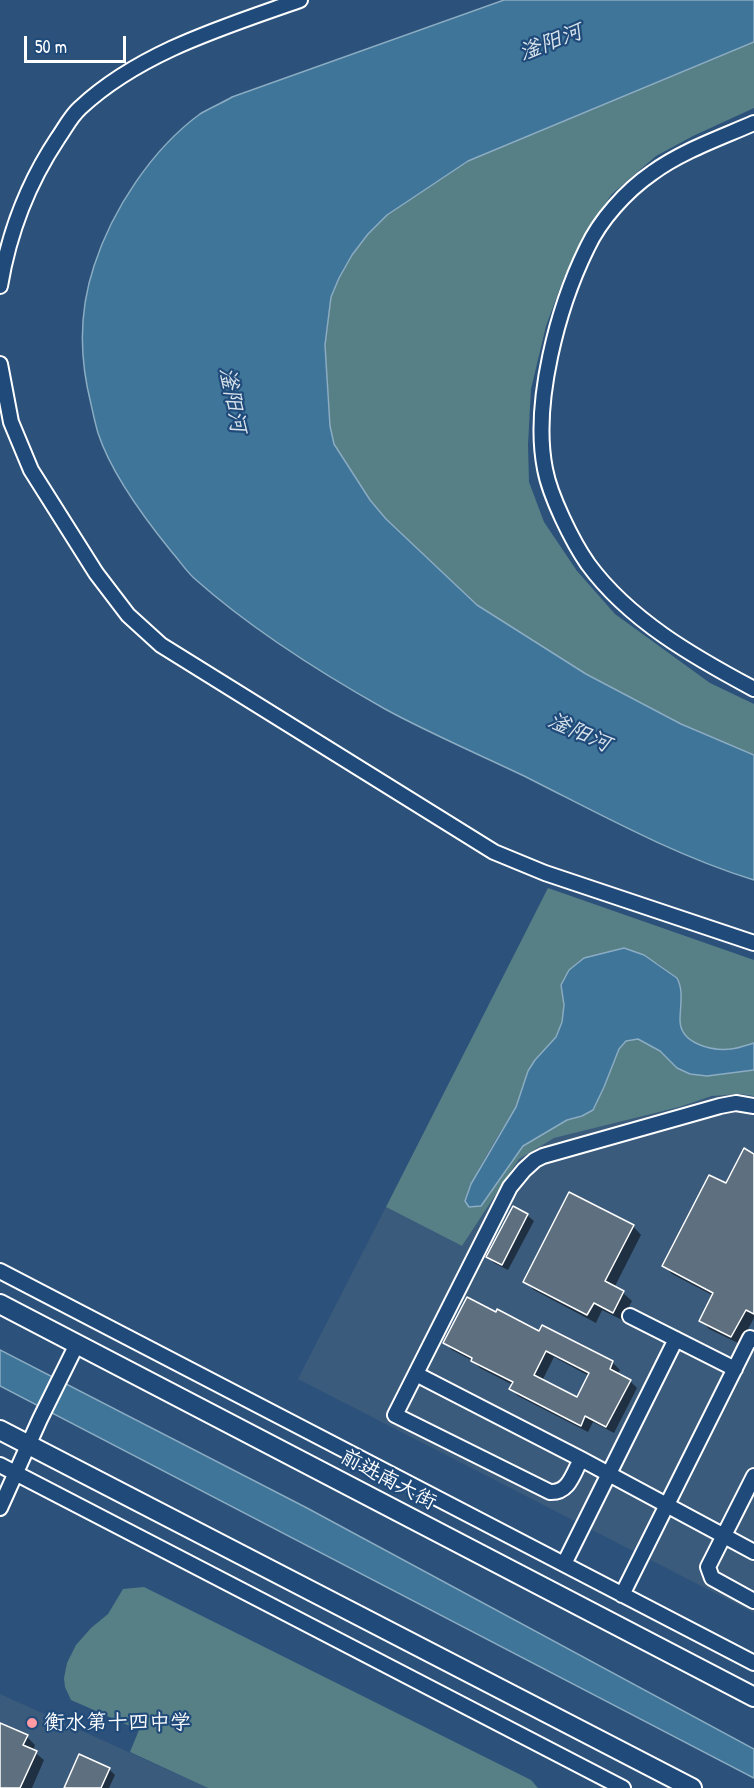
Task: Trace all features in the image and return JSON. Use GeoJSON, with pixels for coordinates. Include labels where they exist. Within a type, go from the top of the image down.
{"type":"FeatureCollection","features":[{"type":"Feature","properties":{"kind":"main road","name":"前进南大街"},"geometry":{"type":"LineString","coordinates":[[0,1304],[754,1696]]}},
{"type":"Feature","properties":{"kind":"main road"},"geometry":{"type":"LineString","coordinates":[[0,1430],[692,1788]]}},
{"type":"Feature","properties":{"kind":"street"},"geometry":{"type":"LineString","coordinates":[[0,286],[5,257],[25,196],[41,164],[78,110],[131,70],[203,35],[300,0]]}},
{"type":"Feature","properties":{"kind":"street"},"geometry":{"type":"LineString","coordinates":[[754,123],[652,172],[605,219],[587,247],[558,324],[546,379],[542,423],[545,469],[557,508],[588,563],[620,598],[657,631],[718,670],[754,689]]}},
{"type":"Feature","properties":{"kind":"street"},"geometry":{"type":"LineString","coordinates":[[0,364],[11,422],[31,470],[96,573],[128,615],[162,645],[494,852],[545,873],[754,943]]}},
{"type":"Feature","properties":{"kind":"street"},"geometry":{"type":"LineString","coordinates":[[581,1459],[565,1489],[559,1493],[550,1492],[395,1415],[510,1187],[535,1160],[720,1106],[736,1103],[754,1106]]}},
{"type":"Feature","properties":{"kind":"street"},"geometry":{"type":"LineString","coordinates":[[0,1271],[754,1663]]}},
{"type":"Feature","properties":{"kind":"street"},"geometry":{"type":"LineString","coordinates":[[630,1316],[735,1369]]}},
{"type":"Feature","properties":{"kind":"street"},"geometry":{"type":"LineString","coordinates":[[622,1595],[750,1338],[754,1340]]}},
{"type":"Feature","properties":{"kind":"street"},"geometry":{"type":"LineString","coordinates":[[564,1564],[676,1339]]}},
{"type":"Feature","properties":{"kind":"street"},"geometry":{"type":"LineString","coordinates":[[0,1508],[28,1444],[77,1344]]}},
{"type":"Feature","properties":{"kind":"street"},"geometry":{"type":"LineString","coordinates":[[416,1374],[667,1504],[754,1552]]}},
{"type":"Feature","properties":{"kind":"street"},"geometry":{"type":"LineString","coordinates":[[0,1465],[623,1788]]}},
{"type":"Feature","properties":{"kind":"street"},"geometry":{"type":"LineString","coordinates":[[754,1476],[708,1567],[712,1578],[754,1601]]}},
{"type":"Feature","properties":{"kind":"shaded area"},"geometry":{"type":"Polygon","coordinates":[[[723,1094],[754,1096],[754,1613],[298,1379],[386,1207],[462,1246],[519,1159],[536,1147],[554,1138],[723,1094]]]}},
{"type":"Feature","properties":{"kind":"shaded area","name":"衡水第十四中学"},"geometry":{"type":"Polygon","coordinates":[[[0,1694],[208,1788],[0,1788],[0,1694]]]}},
{"type":"Feature","properties":{"kind":"green space"},"geometry":{"type":"Polygon","coordinates":[[[754,42],[754,108],[656,156],[612,194],[586,231],[563,280],[546,326],[531,389],[528,445],[529,482],[544,522],[577,571],[615,614],[710,683],[754,704],[754,755],[681,724],[586,674],[477,605],[386,519],[370,500],[334,444],[330,426],[325,345],[331,297],[339,277],[368,234],[387,215],[468,161],[754,42]]]}},
{"type":"Feature","properties":{"kind":"green space"},"geometry":{"type":"Polygon","coordinates":[[[548,888],[754,960],[754,1043],[731,1049],[707,1047],[692,1041],[682,1030],[680,1023],[680,984],[677,978],[657,963],[562,994],[564,1015],[558,1033],[539,1061],[517,1105],[487,1155],[465,1201],[481,1206],[523,1146],[567,1120],[582,1116],[604,1087],[619,1049],[626,1041],[638,1039],[660,1051],[690,1074],[707,1076],[754,1070],[754,1096],[740,1094],[712,1096],[679,1107],[554,1138],[519,1159],[462,1246],[386,1207],[548,888]]]}},
{"type":"Feature","properties":{"kind":"green space"},"geometry":{"type":"Polygon","coordinates":[[[144,1587],[531,1780],[538,1788],[208,1788],[130,1752],[139,1730],[71,1700],[64,1678],[67,1663],[76,1645],[108,1614],[123,1589],[144,1587]]]}},
{"type":"Feature","properties":{"kind":"water","name":"滏阳河"},"geometry":{"type":"Polygon","coordinates":[[[504,0],[754,0],[754,42],[468,161],[387,215],[352,255],[331,297],[325,345],[330,426],[334,444],[370,500],[386,519],[477,605],[586,674],[681,724],[754,755],[754,880],[665,846],[418,726],[361,695],[287,649],[239,615],[189,573],[150,525],[130,495],[111,464],[97,429],[84,369],[82,334],[89,283],[102,245],[123,203],[150,163],[182,128],[200,114],[232,97],[504,0]]]}},
{"type":"Feature","properties":{"kind":"water"},"geometry":{"type":"Polygon","coordinates":[[[624,948],[644,955],[677,978],[681,993],[681,1028],[685,1035],[698,1044],[715,1049],[731,1049],[754,1043],[754,1070],[707,1076],[690,1074],[677,1068],[660,1051],[638,1039],[626,1041],[619,1049],[593,1110],[567,1120],[523,1146],[481,1206],[469,1207],[465,1201],[471,1184],[516,1107],[528,1071],[556,1037],[562,1022],[564,1005],[561,985],[569,970],[584,958],[624,948]]]}},
{"type":"Feature","properties":{"kind":"water"},"geometry":{"type":"Polygon","coordinates":[[[0,1350],[307,1508],[754,1749],[754,1778],[0,1386],[0,1350]]]}},
{"type":"Feature","properties":{"kind":"building"},"geometry":{"type":"Polygon","coordinates":[[[744,1148],[754,1154],[754,1314],[746,1310],[731,1337],[699,1321],[713,1293],[662,1266],[709,1175],[726,1183],[744,1148]]]}},
{"type":"Feature","properties":{"kind":"building"},"geometry":{"type":"Polygon","coordinates":[[[569,1192],[634,1225],[605,1281],[624,1291],[613,1313],[594,1303],[587,1315],[523,1282],[569,1192]]]}},
{"type":"Feature","properties":{"kind":"building"},"geometry":{"type":"Polygon","coordinates":[[[513,1206],[528,1214],[502,1265],[486,1257],[513,1206]]]}},
{"type":"Feature","properties":{"kind":"building"},"geometry":{"type":"Polygon","coordinates":[[[467,1297],[496,1312],[497,1309],[539,1331],[542,1325],[613,1361],[610,1369],[631,1380],[606,1427],[585,1416],[581,1426],[509,1389],[513,1382],[471,1361],[472,1358],[443,1343],[467,1297]],[[546,1351],[534,1375],[577,1397],[589,1373],[546,1351]]]}},
{"type":"Feature","properties":{"kind":"building"},"geometry":{"type":"Polygon","coordinates":[[[0,1723],[28,1735],[23,1745],[37,1751],[20,1788],[0,1788],[0,1723]]]}},
{"type":"Feature","properties":{"kind":"building"},"geometry":{"type":"Polygon","coordinates":[[[79,1754],[110,1768],[101,1788],[64,1788],[79,1754]]]}},
{"type":"Feature","properties":{"kind":"place","name":"衡水第十四中学"},"geometry":{"type":"Point","coordinates":[32,1723]}}]}
